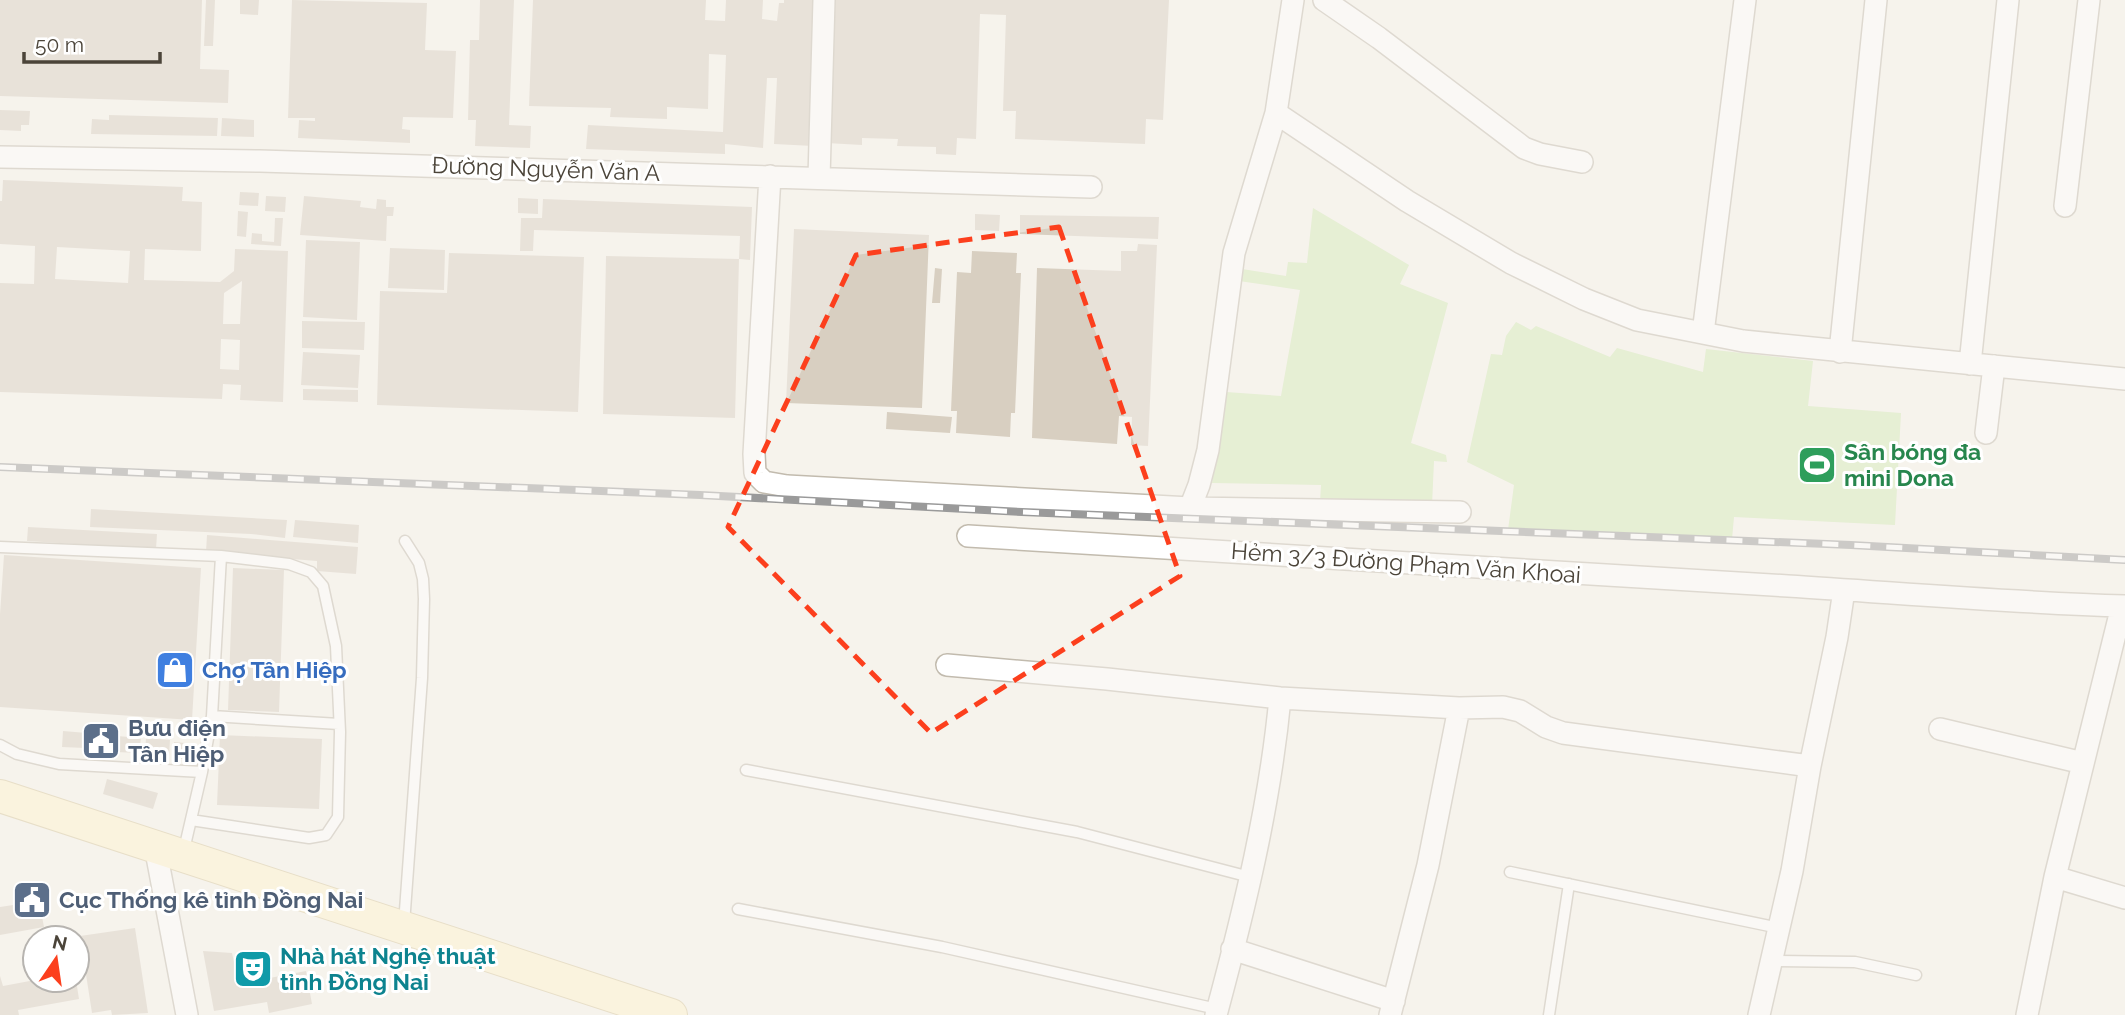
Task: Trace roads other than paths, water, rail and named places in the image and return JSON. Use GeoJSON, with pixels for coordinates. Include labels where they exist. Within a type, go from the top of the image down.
{"type":"FeatureCollection","features":[{"type":"Feature","properties":{"kind":"street"},"geometry":{"type":"LineString","coordinates":[[819,178],[824,0]]}},
{"type":"Feature","properties":{"kind":"street"},"geometry":{"type":"LineString","coordinates":[[1190,508],[1208,450],[1234,253],[1276,113],[1293,0]]}},
{"type":"Feature","properties":{"kind":"street"},"geometry":{"type":"LineString","coordinates":[[1324,0],[1379,38],[1524,148],[1582,162]]}},
{"type":"Feature","properties":{"kind":"street"},"geometry":{"type":"LineString","coordinates":[[1703,333],[1745,0]]}},
{"type":"Feature","properties":{"kind":"street"},"geometry":{"type":"LineString","coordinates":[[1840,352],[1876,0]]}},
{"type":"Feature","properties":{"kind":"street"},"geometry":{"type":"LineString","coordinates":[[1970,364],[2008,0]]}},
{"type":"Feature","properties":{"kind":"street"},"geometry":{"type":"LineString","coordinates":[[2065,206],[2090,0]]}},
{"type":"Feature","properties":{"kind":"street"},"geometry":{"type":"LineString","coordinates":[[1276,113],[1407,201],[1511,263],[1584,299],[1637,320],[1743,341],[2125,379]]}},
{"type":"Feature","properties":{"kind":"street","name":"Đường Nguyễn Văn A"},"geometry":{"type":"LineString","coordinates":[[0,157],[260,161],[1091,187]]}},
{"type":"Feature","properties":{"kind":"street"},"geometry":{"type":"LineString","coordinates":[[771,176],[754,454],[755,473],[764,482],[787,486],[1190,508],[1460,512]]}},
{"type":"Feature","properties":{"kind":"street"},"geometry":{"type":"LineString","coordinates":[[1986,433],[1994,366]]}},
{"type":"Feature","properties":{"kind":"street","name":"Hẻm 3/3 Đường Phạm Văn Khoai"},"geometry":{"type":"LineString","coordinates":[[968,536],[2050,605],[2123,606]]}},
{"type":"Feature","properties":{"kind":"street"},"geometry":{"type":"LineString","coordinates":[[1759,1015],[1792,871],[1844,590]]}},
{"type":"Feature","properties":{"kind":"street"},"geometry":{"type":"LineString","coordinates":[[2027,1015],[2055,877],[2123,606]]}},
{"type":"Feature","properties":{"kind":"street"},"geometry":{"type":"LineString","coordinates":[[947,665],[1120,680],[1280,698],[1459,708],[1503,707],[1520,711],[1546,727],[1563,733],[1810,766]]}},
{"type":"Feature","properties":{"kind":"street"},"geometry":{"type":"LineString","coordinates":[[1217,1012],[1250,877],[1275,750],[1280,698]]}},
{"type":"Feature","properties":{"kind":"street"},"geometry":{"type":"LineString","coordinates":[[1232,949],[1392,1008],[1429,865],[1459,708]]}},
{"type":"Feature","properties":{"kind":"street"},"geometry":{"type":"LineString","coordinates":[[1940,729],[2083,763]]}},
{"type":"Feature","properties":{"kind":"street"},"geometry":{"type":"LineString","coordinates":[[0,796],[671,1015]]}},
{"type":"Feature","properties":{"kind":"street"},"geometry":{"type":"LineString","coordinates":[[169,850],[187,1015]]}},
{"type":"Feature","properties":{"kind":"street"},"geometry":{"type":"LineString","coordinates":[[2055,877],[2125,898]]}},
{"type":"Feature","properties":{"kind":"lane"},"geometry":{"type":"LineString","coordinates":[[403,927],[422,678],[424,599],[423,579],[418,563],[405,541]]}},
{"type":"Feature","properties":{"kind":"lane"},"geometry":{"type":"LineString","coordinates":[[0,547],[221,556],[289,564],[311,572],[323,586],[336,646],[340,724],[338,817],[326,835],[309,838],[191,820]]}},
{"type":"Feature","properties":{"kind":"lane"},"geometry":{"type":"LineString","coordinates":[[169,850],[191,820],[212,716],[221,556]]}},
{"type":"Feature","properties":{"kind":"lane"},"geometry":{"type":"LineString","coordinates":[[212,716],[340,724]]}},
{"type":"Feature","properties":{"kind":"lane"},"geometry":{"type":"LineString","coordinates":[[0,745],[17,754],[59,764],[202,772]]}},
{"type":"Feature","properties":{"kind":"lane"},"geometry":{"type":"LineString","coordinates":[[746,770],[1077,832],[1250,877]]}},
{"type":"Feature","properties":{"kind":"lane"},"geometry":{"type":"LineString","coordinates":[[1510,872],[1779,928]]}},
{"type":"Feature","properties":{"kind":"lane"},"geometry":{"type":"LineString","coordinates":[[1549,1015],[1569,884]]}},
{"type":"Feature","properties":{"kind":"lane"},"geometry":{"type":"LineString","coordinates":[[738,909],[942,947],[1217,1012]]}},
{"type":"Feature","properties":{"kind":"lane"},"geometry":{"type":"LineString","coordinates":[[1771,961],[1855,962],[1916,975]]}},
{"type":"Feature","properties":{"kind":"railway"},"geometry":{"type":"LineString","coordinates":[[0,467],[1851,545],[2125,560]]}},
{"type":"Feature","properties":{"kind":"place","name":"Sân bóng đa mini Dona"},"geometry":{"type":"Point","coordinates":[1817,465]}},
{"type":"Feature","properties":{"kind":"place","name":"Chợ Tân Hiệp"},"geometry":{"type":"Point","coordinates":[175,670]}},
{"type":"Feature","properties":{"kind":"place","name":"Bưu điện Tân Hiệp"},"geometry":{"type":"Point","coordinates":[101,741]}},
{"type":"Feature","properties":{"kind":"place","name":"Cục Thống kê tỉnh Đồng Nai"},"geometry":{"type":"Point","coordinates":[32,900]}},
{"type":"Feature","properties":{"kind":"place","name":"Nhà hát Nghệ thuật tỉnh Đồng Nai"},"geometry":{"type":"Point","coordinates":[253,969]}}]}
